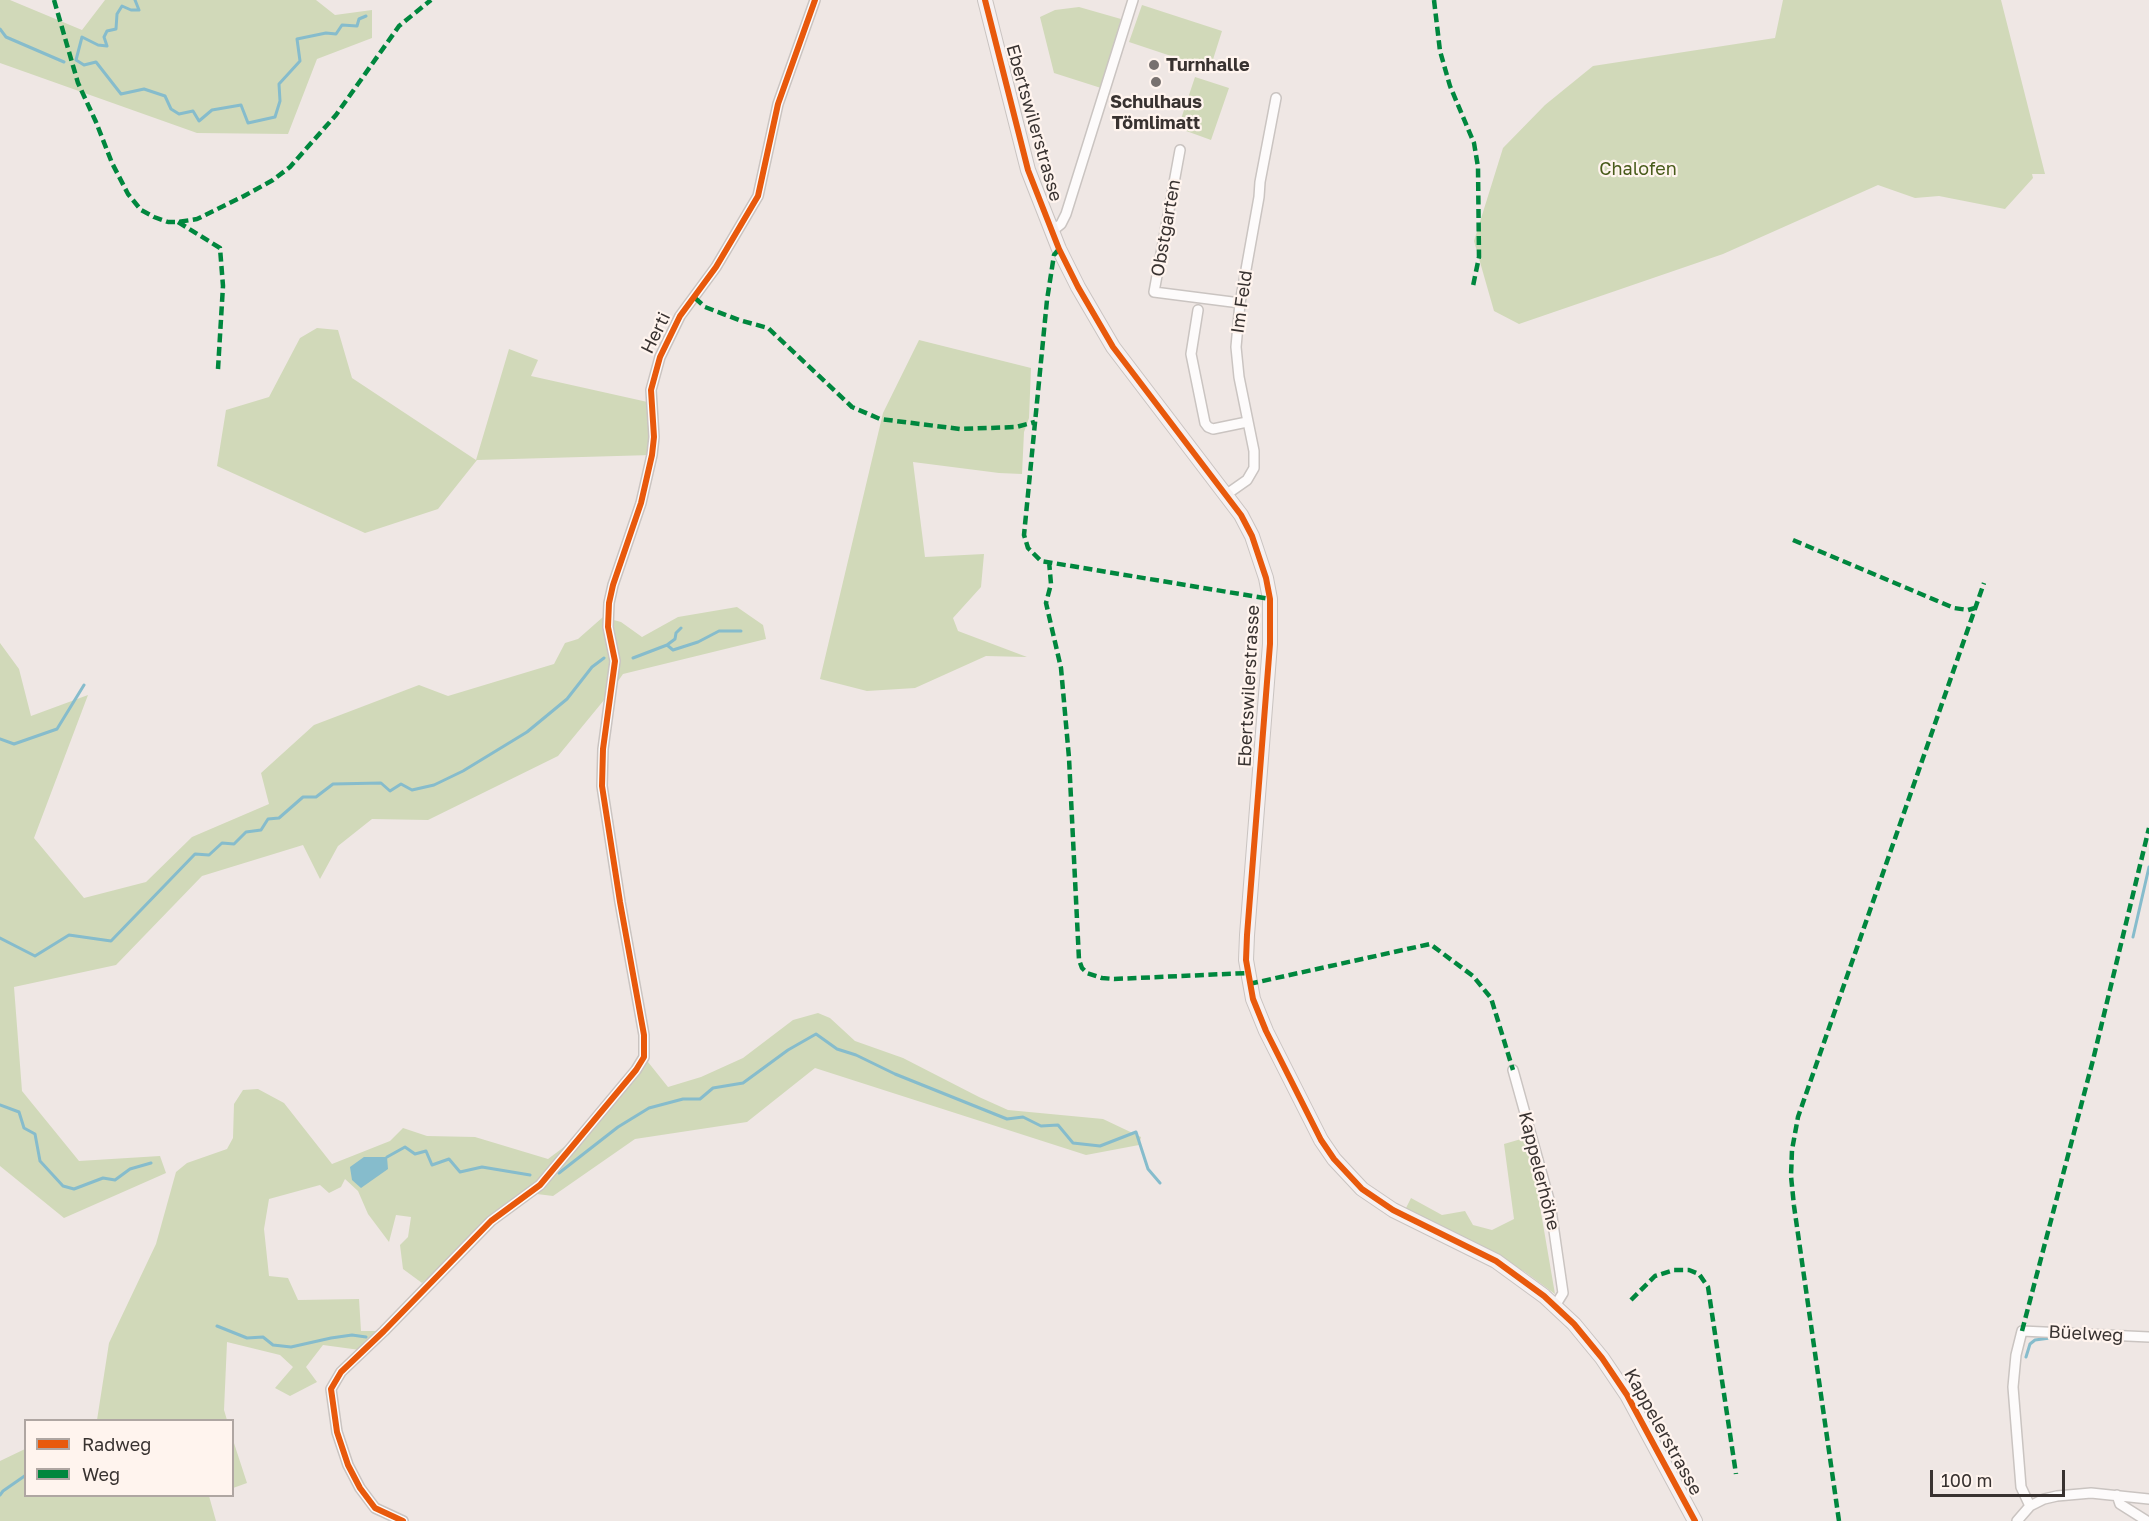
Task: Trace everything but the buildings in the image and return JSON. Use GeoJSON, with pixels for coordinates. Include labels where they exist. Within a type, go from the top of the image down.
{"type":"FeatureCollection","features":[{"type":"Feature","properties":{"kind":"street","name":"Herti"},"geometry":{"type":"LineString","coordinates":[[404,1521],[375,1508],[360,1488],[348,1465],[337,1432],[331,1389],[341,1372],[491,1221],[540,1185],[636,1070],[644,1057],[644,1035],[602,786],[603,749],[615,661],[608,627],[609,603],[641,503],[652,455],[654,437],[651,390],[660,357],[680,316],[716,267],[758,196],[776,114],[815,0]]}},
{"type":"Feature","properties":{"kind":"street","name":"Ebertswilerstrasse"},"geometry":{"type":"LineString","coordinates":[[986,0],[1016,127],[1036,194],[1051,232],[1078,287],[1113,347],[1227,494],[1252,536],[1266,578],[1270,599],[1270,644],[1246,935],[1248,973],[1259,1016],[1321,1140],[1347,1175],[1362,1190],[1393,1210],[1497,1261],[1556,1306]]}},
{"type":"Feature","properties":{"kind":"street"},"geometry":{"type":"LineString","coordinates":[[1051,232],[1061,224],[1066,214],[1133,0]]}},
{"type":"Feature","properties":{"kind":"street","name":"Im Feld"},"geometry":{"type":"LineString","coordinates":[[1227,494],[1247,480],[1254,468],[1254,451],[1247,422],[1236,347],[1240,303],[1276,98]]}},
{"type":"Feature","properties":{"kind":"street","name":"Obstgarten"},"geometry":{"type":"LineString","coordinates":[[1180,150],[1155,292],[1240,303]]}},
{"type":"Feature","properties":{"kind":"street"},"geometry":{"type":"LineString","coordinates":[[1197,310],[1191,354],[1205,423],[1213,429],[1247,422]]}},
{"type":"Feature","properties":{"kind":"street","name":"Kappelerhöhe"},"geometry":{"type":"LineString","coordinates":[[1513,1070],[1550,1203],[1563,1293],[1556,1306]]}},
{"type":"Feature","properties":{"kind":"street","name":"Kappelerstrasse"},"geometry":{"type":"LineString","coordinates":[[1556,1306],[1589,1342],[1614,1375],[1695,1521]]}},
{"type":"Feature","properties":{"kind":"street","name":"Büelweg"},"geometry":{"type":"LineString","coordinates":[[2030,1506],[2021,1487],[2013,1387],[2016,1355],[2022,1330],[2149,1337]]}},
{"type":"Feature","properties":{"kind":"street"},"geometry":{"type":"LineString","coordinates":[[2017,1521],[2030,1506],[2044,1499],[2064,1495],[2091,1493],[2149,1499]]}},
{"type":"Feature","properties":{"kind":"street"},"geometry":{"type":"LineString","coordinates":[[2117,1495],[2120,1504],[2147,1521]]}},
{"type":"Feature","properties":{"kind":"green space"},"geometry":{"type":"Polygon","coordinates":[[[0,0],[10,0],[82,30],[105,0],[316,0],[335,15],[372,10],[372,38],[317,59],[288,134],[197,133],[0,63],[0,0]]]}},
{"type":"Feature","properties":{"kind":"green space","name":"Chalofen"},"geometry":{"type":"Polygon","coordinates":[[[1783,0],[2001,0],[2045,174],[2032,174],[2033,178],[2005,209],[1939,196],[1915,198],[1878,185],[1723,254],[1519,324],[1494,311],[1474,241],[1503,148],[1545,105],[1593,66],[1775,38],[1783,0]]]}},
{"type":"Feature","properties":{"kind":"green space"},"geometry":{"type":"Polygon","coordinates":[[[1142,5],[1222,31],[1210,69],[1129,42],[1142,5]]]}},
{"type":"Feature","properties":{"kind":"green space"},"geometry":{"type":"Polygon","coordinates":[[[1079,7],[1121,19],[1101,88],[1054,73],[1040,17],[1055,10],[1079,7]]]}},
{"type":"Feature","properties":{"kind":"green space"},"geometry":{"type":"Polygon","coordinates":[[[1195,77],[1229,88],[1211,140],[1178,128],[1195,77]]]}},
{"type":"Feature","properties":{"kind":"green space"},"geometry":{"type":"Polygon","coordinates":[[[317,328],[338,330],[352,378],[476,460],[509,349],[538,360],[531,376],[652,403],[652,455],[477,460],[438,509],[365,533],[217,466],[226,410],[269,397],[300,338],[317,328]]]}},
{"type":"Feature","properties":{"kind":"green space"},"geometry":{"type":"Polygon","coordinates":[[[919,340],[1031,368],[1029,418],[1024,432],[1022,474],[913,462],[925,557],[984,554],[981,587],[953,618],[958,631],[1027,657],[986,656],[915,688],[867,691],[820,679],[883,413],[919,340]]]}},
{"type":"Feature","properties":{"kind":"green space"},"geometry":{"type":"Polygon","coordinates":[[[737,607],[763,625],[766,639],[623,674],[558,756],[428,820],[372,819],[338,846],[320,879],[303,845],[202,876],[116,965],[14,987],[22,1091],[79,1161],[160,1156],[166,1173],[64,1218],[0,1166],[0,643],[19,669],[31,716],[88,695],[34,838],[84,898],[146,882],[192,837],[269,804],[261,773],[314,725],[419,685],[448,696],[554,664],[565,643],[578,639],[603,617],[621,622],[642,637],[678,617],[737,607]]]}},
{"type":"Feature","properties":{"kind":"green space"},"geometry":{"type":"Polygon","coordinates":[[[818,1013],[830,1018],[855,1041],[903,1058],[1008,1110],[1103,1119],[1141,1137],[1139,1145],[1086,1155],[815,1068],[747,1122],[635,1139],[553,1196],[529,1193],[422,1283],[403,1269],[400,1245],[408,1237],[411,1217],[396,1215],[389,1242],[368,1214],[358,1191],[345,1179],[341,1187],[329,1193],[320,1185],[269,1199],[264,1229],[269,1276],[288,1278],[298,1300],[359,1299],[361,1331],[379,1331],[360,1350],[323,1345],[306,1367],[317,1382],[290,1396],[275,1388],[293,1367],[280,1355],[227,1342],[224,1410],[227,1419],[97,1419],[109,1343],[156,1244],[176,1172],[187,1163],[227,1149],[233,1138],[234,1104],[243,1090],[258,1089],[284,1103],[332,1164],[390,1141],[403,1128],[427,1136],[475,1137],[548,1159],[588,1129],[644,1057],[668,1087],[701,1077],[743,1058],[793,1020],[818,1013]]]}},
{"type":"Feature","properties":{"kind":"green space"},"geometry":{"type":"Polygon","coordinates":[[[1528,1137],[1555,1294],[1525,1272],[1405,1210],[1411,1198],[1442,1215],[1465,1211],[1473,1225],[1492,1230],[1514,1219],[1504,1144],[1528,1137]]]}},
{"type":"Feature","properties":{"kind":"green space"},"geometry":{"type":"Polygon","coordinates":[[[234,1443],[247,1483],[234,1488],[234,1443]]]}},
{"type":"Feature","properties":{"kind":"green space"},"geometry":{"type":"Polygon","coordinates":[[[24,1449],[24,1497],[209,1497],[216,1521],[0,1521],[0,1461],[24,1449]]]}},
{"type":"Feature","properties":{"kind":"water"},"geometry":{"type":"Polygon","coordinates":[[[364,1157],[387,1157],[388,1169],[361,1188],[352,1180],[350,1167],[364,1157]]]}},
{"type":"Feature","properties":{"kind":"waterway"},"geometry":{"type":"LineString","coordinates":[[135,0],[139,10],[131,10],[122,6],[117,14],[116,29],[107,31],[104,37],[107,46],[98,45],[82,37],[76,60],[84,65],[96,62],[121,94],[144,89],[165,96],[171,109],[179,114],[193,111],[199,121],[212,110],[241,105],[248,123],[275,117],[280,101],[279,84],[300,61],[297,39],[326,33],[336,34],[342,25],[357,26],[359,19],[366,16]]}},
{"type":"Feature","properties":{"kind":"waterway"},"geometry":{"type":"LineString","coordinates":[[0,29],[6,37],[64,62]]}},
{"type":"Feature","properties":{"kind":"waterway"},"geometry":{"type":"LineString","coordinates":[[667,645],[675,639],[676,633],[681,628]]}},
{"type":"Feature","properties":{"kind":"waterway"},"geometry":{"type":"LineString","coordinates":[[633,658],[667,645],[673,650],[698,642],[719,631],[741,631]]}},
{"type":"Feature","properties":{"kind":"waterway"},"geometry":{"type":"LineString","coordinates":[[0,938],[35,956],[69,935],[111,941],[195,854],[209,855],[222,843],[234,844],[246,832],[261,830],[268,819],[279,818],[303,797],[316,797],[333,784],[381,783],[390,791],[401,784],[412,790],[434,785],[463,771],[527,732],[567,699],[592,667],[604,658]]}},
{"type":"Feature","properties":{"kind":"waterway"},"geometry":{"type":"LineString","coordinates":[[0,739],[14,744],[57,729],[84,685]]}},
{"type":"Feature","properties":{"kind":"waterway"},"geometry":{"type":"LineString","coordinates":[[2133,937],[2149,867]]}},
{"type":"Feature","properties":{"kind":"waterway"},"geometry":{"type":"LineString","coordinates":[[559,1173],[618,1127],[649,1108],[683,1099],[700,1099],[713,1088],[743,1083],[788,1050],[816,1034],[837,1049],[1007,1119],[1023,1117],[1041,1126],[1058,1125],[1073,1143],[1100,1146],[1136,1132],[1148,1169],[1160,1183]]}},
{"type":"Feature","properties":{"kind":"waterway"},"geometry":{"type":"LineString","coordinates":[[0,1105],[19,1112],[24,1128],[35,1134],[40,1161],[63,1186],[74,1189],[103,1178],[115,1180],[130,1169],[151,1163]]}},
{"type":"Feature","properties":{"kind":"waterway"},"geometry":{"type":"LineString","coordinates":[[387,1157],[405,1147],[415,1154],[426,1151],[432,1165],[449,1159],[460,1172],[482,1167],[530,1175]]}},
{"type":"Feature","properties":{"kind":"waterway"},"geometry":{"type":"LineString","coordinates":[[217,1326],[247,1338],[263,1337],[273,1345],[291,1347],[352,1335],[366,1337]]}},
{"type":"Feature","properties":{"kind":"waterway"},"geometry":{"type":"LineString","coordinates":[[2026,1357],[2030,1344],[2035,1340],[2050,1338]]}},
{"type":"Feature","properties":{"kind":"waterway"},"geometry":{"type":"LineString","coordinates":[[0,1495],[24,1476]]}},
{"type":"Feature","properties":{"kind":"marked path"},"geometry":{"type":"LineString","coordinates":[[54,0],[78,83],[112,163],[128,194],[141,210],[168,222],[197,219],[273,180],[290,167],[336,115],[399,26],[431,0]]}},
{"type":"Feature","properties":{"kind":"marked path"},"geometry":{"type":"LineString","coordinates":[[1434,0],[1440,51],[1450,86],[1474,143],[1478,167],[1479,257],[1473,286]]}},
{"type":"Feature","properties":{"kind":"marked path"},"geometry":{"type":"LineString","coordinates":[[178,222],[220,248],[223,286],[218,369]]}},
{"type":"Feature","properties":{"kind":"marked path"},"geometry":{"type":"LineString","coordinates":[[1059,249],[1054,255],[1047,300],[1024,535],[1028,548],[1041,561],[1270,599]]}},
{"type":"Feature","properties":{"kind":"marked path"},"geometry":{"type":"LineString","coordinates":[[695,298],[705,307],[768,328],[852,407],[880,419],[960,429],[1016,427],[1035,422]]}},
{"type":"Feature","properties":{"kind":"marked path"},"geometry":{"type":"LineString","coordinates":[[1793,540],[1954,608],[1968,610],[1975,608]]}},
{"type":"Feature","properties":{"kind":"marked path"},"geometry":{"type":"LineString","coordinates":[[1049,561],[1051,584],[1046,603],[1061,668],[1069,758],[1079,960],[1082,968],[1087,973],[1114,979],[1248,973]]}},
{"type":"Feature","properties":{"kind":"marked path"},"geometry":{"type":"LineString","coordinates":[[1839,1521],[1794,1206],[1791,1176],[1792,1150],[1798,1117],[1984,583]]}},
{"type":"Feature","properties":{"kind":"marked path"},"geometry":{"type":"LineString","coordinates":[[2022,1331],[2093,1060],[2149,828]]}},
{"type":"Feature","properties":{"kind":"marked path"},"geometry":{"type":"LineString","coordinates":[[1249,984],[1430,944],[1473,976],[1491,998],[1513,1070]]}},
{"type":"Feature","properties":{"kind":"marked path"},"geometry":{"type":"LineString","coordinates":[[1631,1300],[1655,1276],[1674,1270],[1689,1270],[1699,1274],[1708,1287],[1736,1474]]}},
{"type":"Feature","properties":{"kind":"cycle path"},"geometry":{"type":"LineString","coordinates":[[403,1521],[375,1508],[360,1488],[348,1465],[337,1432],[331,1389],[341,1372],[491,1221],[540,1185],[636,1070],[644,1057],[644,1035],[602,786],[603,749],[615,661],[608,627],[609,603],[641,503],[652,455],[654,437],[651,390],[660,357],[680,316],[716,267],[758,196],[778,104],[815,0]]}},
{"type":"Feature","properties":{"kind":"cycle path"},"geometry":{"type":"LineString","coordinates":[[985,0],[1028,170],[1059,249],[1113,347],[1241,515],[1252,536],[1266,578],[1270,599],[1270,644],[1246,960],[1253,999],[1266,1031],[1321,1140],[1334,1159],[1362,1189],[1393,1210],[1496,1261],[1544,1296],[1574,1324],[1602,1358],[1627,1395],[1695,1521]]}},
{"type":"Feature","properties":{"kind":"place","name":"Turnhalle"},"geometry":{"type":"Point","coordinates":[1154,65]}},
{"type":"Feature","properties":{"kind":"place","name":"Schulhaus Tömlimatt"},"geometry":{"type":"Point","coordinates":[1156,82]}}]}
